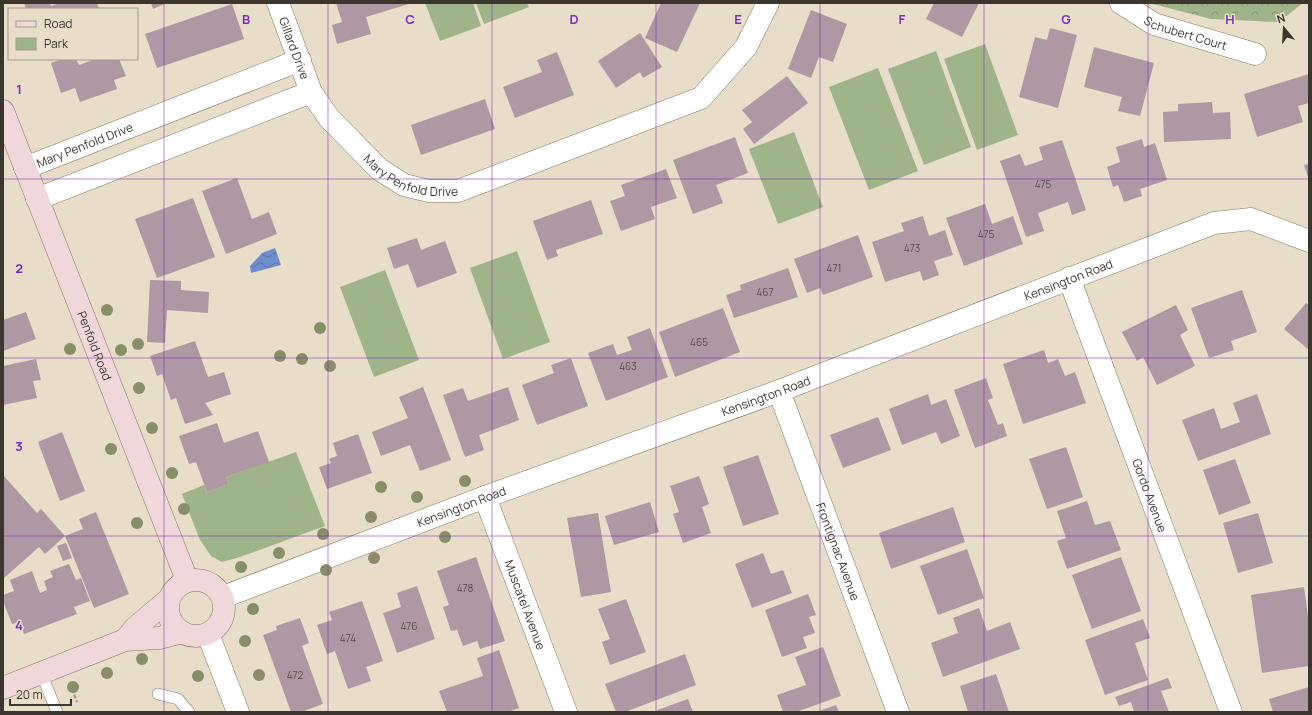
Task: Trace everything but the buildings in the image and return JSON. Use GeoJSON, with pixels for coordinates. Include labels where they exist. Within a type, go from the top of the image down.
{"type":"FeatureCollection","features":[{"type":"Feature","properties":{"kind":"main road","name":"Penfold Road"},"geometry":{"type":"LineString","coordinates":[[3,111],[187,580]]}},
{"type":"Feature","properties":{"kind":"main road"},"geometry":{"type":"LineString","coordinates":[[195,579],[212,584],[223,597],[224,606],[222,618],[215,629],[208,634],[190,636],[175,627],[170,619],[167,610],[168,600],[178,585],[187,580],[195,579]]}},
{"type":"Feature","properties":{"kind":"main road"},"geometry":{"type":"LineString","coordinates":[[125,640],[135,628],[168,600]]}},
{"type":"Feature","properties":{"kind":"main road"},"geometry":{"type":"LineString","coordinates":[[3,688],[125,640],[159,638],[182,632]]}},
{"type":"Feature","properties":{"kind":"street","name":"Gillard Drive"},"geometry":{"type":"LineString","coordinates":[[278,3],[311,92]]}},
{"type":"Feature","properties":{"kind":"street","name":"Mary Penfold Drive"},"geometry":{"type":"LineString","coordinates":[[311,92],[329,118],[379,169],[404,185],[429,191],[458,191],[701,98],[746,47],[768,3]]}},
{"type":"Feature","properties":{"kind":"street","name":"Schubert Court"},"geometry":{"type":"LineString","coordinates":[[1121,3],[1154,24],[1255,54]]}},
{"type":"Feature","properties":{"kind":"street","name":"Mary Penfold Drive"},"geometry":{"type":"LineString","coordinates":[[26,168],[300,60]]}},
{"type":"Feature","properties":{"kind":"street"},"geometry":{"type":"LineString","coordinates":[[37,199],[311,92]]}},
{"type":"Feature","properties":{"kind":"street","name":"Kensington Road"},"geometry":{"type":"LineString","coordinates":[[223,597],[485,497],[779,391],[1214,223],[1251,219],[1309,241]]}},
{"type":"Feature","properties":{"kind":"street","name":"Gordo Avenue"},"geometry":{"type":"LineString","coordinates":[[1069,278],[1231,712]]}},
{"type":"Feature","properties":{"kind":"street","name":"Frontignac Avenue"},"geometry":{"type":"LineString","coordinates":[[779,391],[898,712]]}},
{"type":"Feature","properties":{"kind":"street","name":"Muscatel Avenue"},"geometry":{"type":"LineString","coordinates":[[485,497],[566,712]]}},
{"type":"Feature","properties":{"kind":"street"},"geometry":{"type":"LineString","coordinates":[[208,634],[238,712]]}},
{"type":"Feature","properties":{"kind":"lane"},"geometry":{"type":"LineString","coordinates":[[41,673],[57,712]]}},
{"type":"Feature","properties":{"kind":"lane"},"geometry":{"type":"LineString","coordinates":[[158,694],[178,699],[190,712]]}},
{"type":"Feature","properties":{"kind":"path"},"geometry":{"type":"LineString","coordinates":[[72,689],[77,702]]}},
{"type":"Feature","properties":{"kind":"green space"},"geometry":{"type":"Polygon","coordinates":[[[425,3],[473,3],[481,26],[440,41],[425,3]]]}},
{"type":"Feature","properties":{"kind":"green space"},"geometry":{"type":"Polygon","coordinates":[[[476,3],[527,3],[529,7],[484,24],[476,3]]]}},
{"type":"Feature","properties":{"kind":"green space"},"geometry":{"type":"Polygon","coordinates":[[[1149,3],[1303,3],[1279,22],[1211,19],[1149,3]]]}},
{"type":"Feature","properties":{"kind":"green space"},"geometry":{"type":"Polygon","coordinates":[[[985,44],[1018,135],[977,150],[944,59],[985,44]]]}},
{"type":"Feature","properties":{"kind":"green space"},"geometry":{"type":"Polygon","coordinates":[[[936,51],[971,147],[924,165],[888,69],[936,51]]]}},
{"type":"Feature","properties":{"kind":"green space"},"geometry":{"type":"Polygon","coordinates":[[[878,68],[918,171],[869,190],[829,87],[878,68]]]}},
{"type":"Feature","properties":{"kind":"green space"},"geometry":{"type":"Polygon","coordinates":[[[794,132],[823,207],[778,224],[749,149],[794,132]]]}},
{"type":"Feature","properties":{"kind":"green space"},"geometry":{"type":"Polygon","coordinates":[[[517,251],[550,342],[503,359],[470,268],[517,251]]]}},
{"type":"Feature","properties":{"kind":"green space"},"geometry":{"type":"Polygon","coordinates":[[[385,270],[419,360],[374,377],[340,287],[385,270]]]}},
{"type":"Feature","properties":{"kind":"green space"},"geometry":{"type":"Polygon","coordinates":[[[296,452],[325,526],[240,557],[222,562],[211,556],[200,540],[182,494],[204,485],[207,492],[229,484],[226,477],[296,452]]]}},
{"type":"Feature","properties":{"kind":"water"},"geometry":{"type":"Polygon","coordinates":[[[275,248],[281,265],[251,273],[250,266],[262,253],[275,248]]]}}]}
